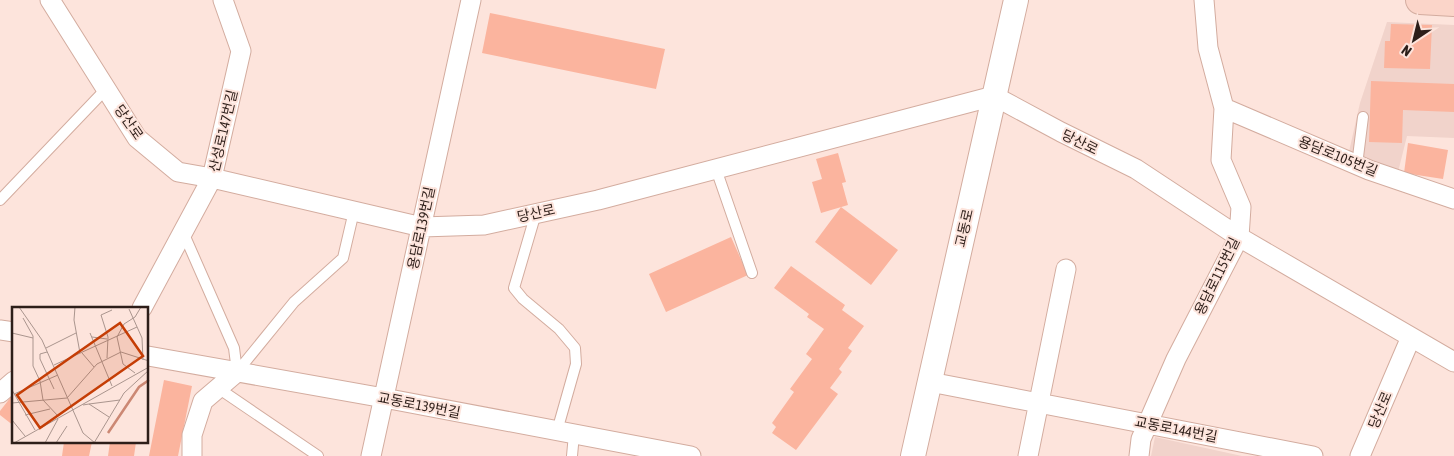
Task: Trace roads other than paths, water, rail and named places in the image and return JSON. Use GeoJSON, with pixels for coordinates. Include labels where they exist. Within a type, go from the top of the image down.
{"type":"FeatureCollection","features":[{"type":"Feature","properties":{"kind":"main road"},"geometry":{"type":"LineString","coordinates":[[1420,0],[1454,2]]}},
{"type":"Feature","properties":{"kind":"street","name":"당산로"},"geometry":{"type":"LineString","coordinates":[[50,0],[137,138],[178,172],[212,178],[422,227],[484,225],[598,200],[994,96],[1136,169],[1238,237],[1454,362]]}},
{"type":"Feature","properties":{"kind":"street","name":"산성로147번길"},"geometry":{"type":"LineString","coordinates":[[143,307],[212,178],[241,51],[223,0]]}},
{"type":"Feature","properties":{"kind":"street","name":"용담로139번길"},"geometry":{"type":"LineString","coordinates":[[371,456],[471,0]]}},
{"type":"Feature","properties":{"kind":"street","name":"교동로"},"geometry":{"type":"LineString","coordinates":[[913,456],[1016,0]]}},
{"type":"Feature","properties":{"kind":"street","name":"용담로115번길"},"geometry":{"type":"LineString","coordinates":[[1139,456],[1141,439],[1176,359],[1238,237],[1241,207],[1220,160],[1224,108],[1208,48],[1204,0]]}},
{"type":"Feature","properties":{"kind":"street","name":"용담로105번길"},"geometry":{"type":"LineString","coordinates":[[1224,108],[1357,165],[1454,198]]}},
{"type":"Feature","properties":{"kind":"street"},"geometry":{"type":"LineString","coordinates":[[1028,456],[1066,269]]}},
{"type":"Feature","properties":{"kind":"street","name":"당산로"},"geometry":{"type":"LineString","coordinates":[[1360,456],[1411,337]]}},
{"type":"Feature","properties":{"kind":"street","name":"교동로139번길"},"geometry":{"type":"LineString","coordinates":[[149,356],[691,456]]}},
{"type":"Feature","properties":{"kind":"street"},"geometry":{"type":"LineString","coordinates":[[192,456],[192,435],[203,401],[237,372]]}},
{"type":"Feature","properties":{"kind":"street","name":"교동로144번길"},"geometry":{"type":"LineString","coordinates":[[930,382],[1313,456]]}},
{"type":"Feature","properties":{"kind":"street"},"geometry":{"type":"LineString","coordinates":[[0,393],[12,383]]}},
{"type":"Feature","properties":{"kind":"lane","name":"당산로"},"geometry":{"type":"LineString","coordinates":[[0,200],[106,89]]}},
{"type":"Feature","properties":{"kind":"lane"},"geometry":{"type":"LineString","coordinates":[[1357,165],[1363,117]]}},
{"type":"Feature","properties":{"kind":"lane"},"geometry":{"type":"LineString","coordinates":[[716,169],[752,273]]}},
{"type":"Feature","properties":{"kind":"lane"},"geometry":{"type":"LineString","coordinates":[[237,372],[294,302],[343,258],[354,211]]}},
{"type":"Feature","properties":{"kind":"lane"},"geometry":{"type":"LineString","coordinates":[[536,213],[514,288],[523,299],[559,329],[575,348],[576,364],[565,432],[572,456]]}},
{"type":"Feature","properties":{"kind":"lane"},"geometry":{"type":"LineString","coordinates":[[183,232],[234,348],[237,372]]}},
{"type":"Feature","properties":{"kind":"lane"},"geometry":{"type":"LineString","coordinates":[[218,388],[318,456]]}}]}
